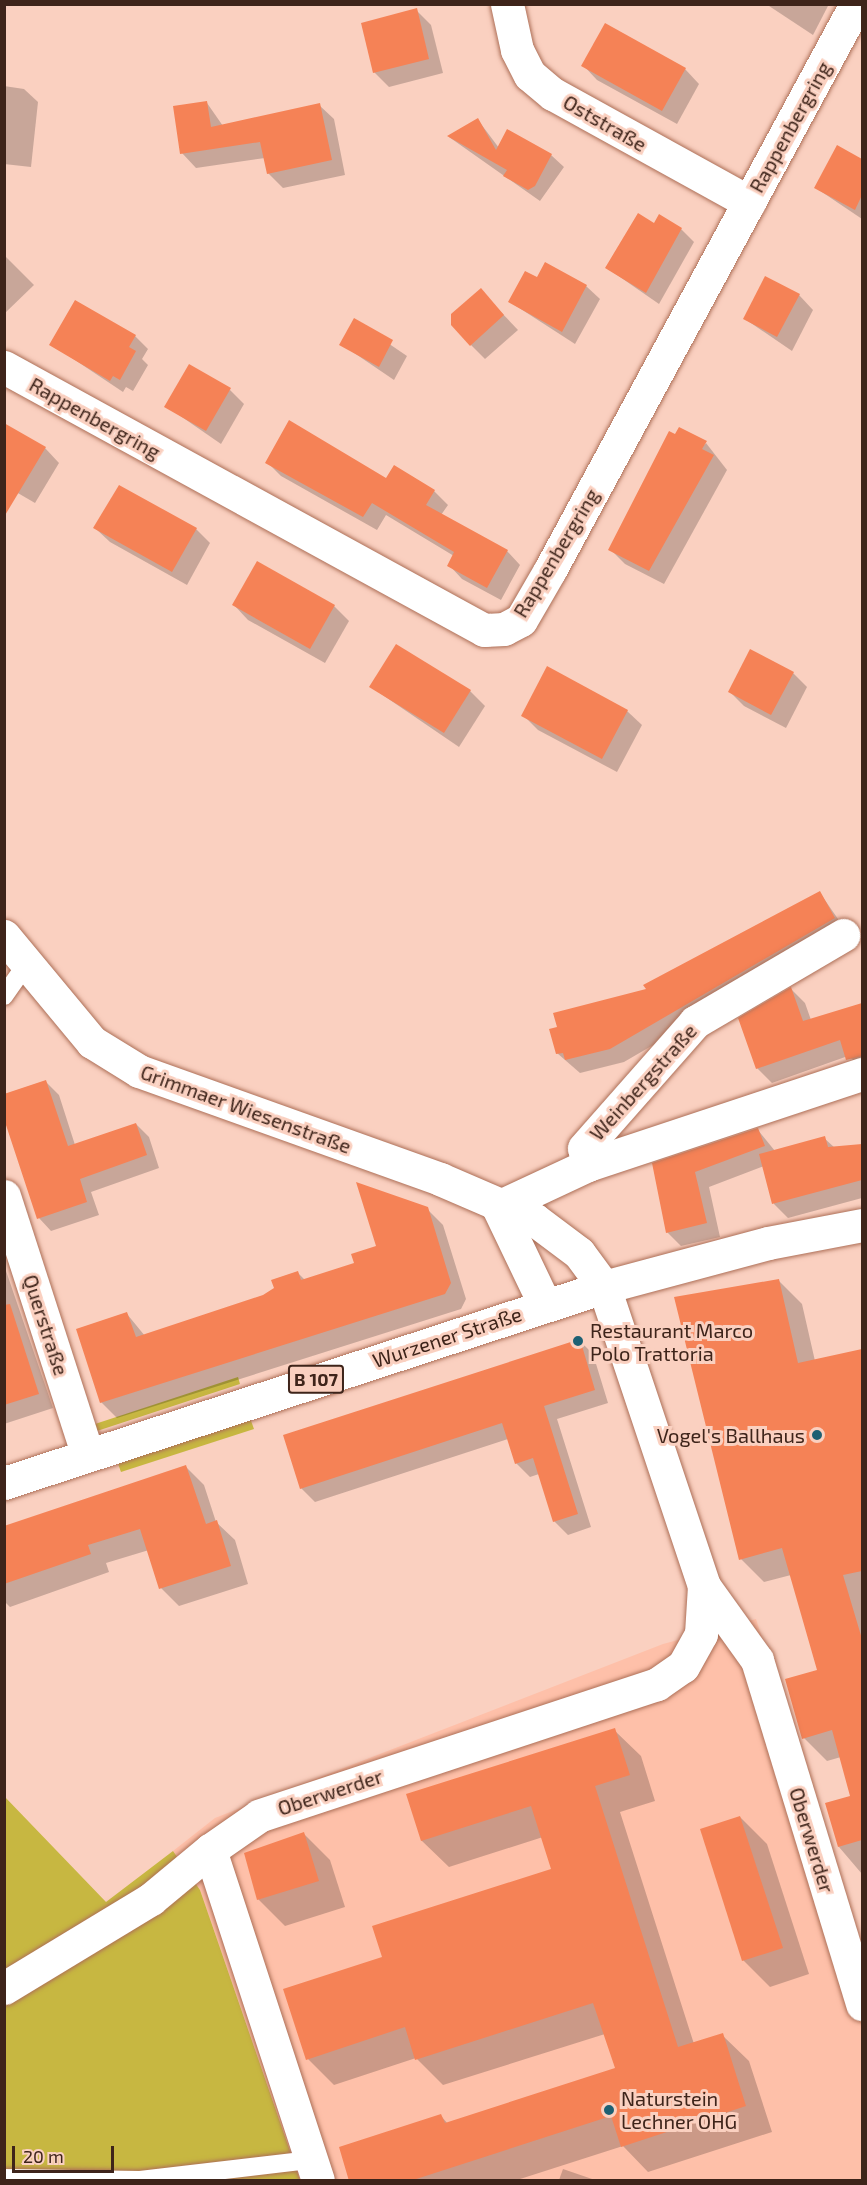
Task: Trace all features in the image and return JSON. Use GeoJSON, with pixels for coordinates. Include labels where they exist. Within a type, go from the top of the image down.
{"type":"FeatureCollection","features":[{"type":"Feature","properties":{"kind":"street","name":"Oststraße"},"geometry":{"type":"LineString","coordinates":[[507,4],[517,50],[530,75],[553,94],[749,202]]}},
{"type":"Feature","properties":{"kind":"street","name":"Rappenbergring"},"geometry":{"type":"LineString","coordinates":[[4,367],[484,630],[504,629],[521,620],[550,570],[856,4]]}},
{"type":"Feature","properties":{"kind":"street","name":"Weinbergstraße"},"geometry":{"type":"LineString","coordinates":[[588,1165],[584,1148],[695,1022],[843,935]]}},
{"type":"Feature","properties":{"kind":"street","name":"Grimmaer Wiesenstraße"},"geometry":{"type":"LineString","coordinates":[[4,936],[92,1042],[139,1071],[440,1179],[498,1207],[535,1220],[579,1253],[604,1287]]}},
{"type":"Feature","properties":{"kind":"street","name":"Weinbergstraße"},"geometry":{"type":"LineString","coordinates":[[498,1207],[588,1165],[862,1074]]}},
{"type":"Feature","properties":{"kind":"street","name":"Querstraße"},"geometry":{"type":"LineString","coordinates":[[4,1196],[87,1453]]}},
{"type":"Feature","properties":{"kind":"street"},"geometry":{"type":"LineString","coordinates":[[498,1207],[545,1305]]}},
{"type":"Feature","properties":{"kind":"street","name":"Wurzener Straße"},"geometry":{"type":"LineString","coordinates":[[4,1483],[87,1453],[604,1287],[757,1245],[862,1225]]}},
{"type":"Feature","properties":{"kind":"street","name":"Oberwerder"},"geometry":{"type":"LineString","coordinates":[[604,1287],[704,1586],[758,1660],[862,2004]]}},
{"type":"Feature","properties":{"kind":"street","name":"Oberwerder"},"geometry":{"type":"LineString","coordinates":[[4,1988],[151,1899],[210,1850],[259,1816],[657,1684],[684,1666],[701,1634],[704,1586]]}},
{"type":"Feature","properties":{"kind":"street"},"geometry":{"type":"LineString","coordinates":[[210,1850],[315,2170]]}},
{"type":"Feature","properties":{"kind":"lane"},"geometry":{"type":"LineString","coordinates":[[4,996],[26,964]]}},
{"type":"Feature","properties":{"kind":"lane"},"geometry":{"type":"LineString","coordinates":[[4,2178],[140,2180],[315,2170]]}},
{"type":"Feature","properties":{"kind":"shaded area"},"geometry":{"type":"Polygon","coordinates":[[[238,1377],[240,1384],[97,1431],[95,1424],[238,1377]]]}},
{"type":"Feature","properties":{"kind":"shaded area"},"geometry":{"type":"Polygon","coordinates":[[[250,1418],[254,1429],[121,1472],[117,1461],[250,1418]]]}},
{"type":"Feature","properties":{"kind":"shaded area"},"geometry":{"type":"Polygon","coordinates":[[[756,1619],[862,1947],[862,2180],[300,2180],[200,1890],[173,1851],[215,1818],[663,1644],[756,1619]]]}},
{"type":"Feature","properties":{"kind":"shaded area"},"geometry":{"type":"Polygon","coordinates":[[[4,1796],[106,1902],[173,1851],[200,1890],[300,2180],[5,2180],[4,1796]]]}},
{"type":"Feature","properties":{"kind":"building"},"geometry":{"type":"Polygon","coordinates":[[[417,8],[429,59],[373,73],[361,23],[417,8]]]}},
{"type":"Feature","properties":{"kind":"building"},"geometry":{"type":"Polygon","coordinates":[[[605,23],[686,68],[662,111],[581,66],[605,23]]]}},
{"type":"Feature","properties":{"kind":"building"},"geometry":{"type":"Polygon","coordinates":[[[207,101],[211,127],[320,103],[332,160],[267,174],[260,142],[180,154],[173,106],[207,101]]]}},
{"type":"Feature","properties":{"kind":"building"},"geometry":{"type":"Polygon","coordinates":[[[478,118],[496,150],[507,129],[552,154],[535,186],[528,190],[503,176],[507,170],[447,136],[478,118]]]}},
{"type":"Feature","properties":{"kind":"building"},"geometry":{"type":"Polygon","coordinates":[[[837,145],[862,159],[862,195],[855,210],[814,188],[837,145]]]}},
{"type":"Feature","properties":{"kind":"building"},"geometry":{"type":"Polygon","coordinates":[[[638,213],[654,223],[659,214],[682,228],[646,293],[605,268],[638,213]]]}},
{"type":"Feature","properties":{"kind":"building"},"geometry":{"type":"Polygon","coordinates":[[[545,262],[587,285],[562,332],[508,302],[525,271],[537,277],[545,262]]]}},
{"type":"Feature","properties":{"kind":"building"},"geometry":{"type":"Polygon","coordinates":[[[765,276],[800,294],[777,337],[743,319],[765,276]]]}},
{"type":"Feature","properties":{"kind":"building"},"geometry":{"type":"Polygon","coordinates":[[[481,288],[504,315],[470,346],[451,325],[451,314],[481,288]]]}},
{"type":"Feature","properties":{"kind":"building"},"geometry":{"type":"Polygon","coordinates":[[[75,300],[136,335],[129,347],[136,351],[120,380],[113,376],[110,381],[49,345],[75,300]]]}},
{"type":"Feature","properties":{"kind":"building"},"geometry":{"type":"Polygon","coordinates":[[[354,318],[393,340],[379,367],[339,345],[354,318]]]}},
{"type":"Feature","properties":{"kind":"building"},"geometry":{"type":"Polygon","coordinates":[[[189,364],[231,388],[206,431],[164,407],[189,364]]]}},
{"type":"Feature","properties":{"kind":"building"},"geometry":{"type":"Polygon","coordinates":[[[289,420],[386,478],[394,465],[435,490],[426,505],[508,550],[487,588],[447,566],[454,552],[372,503],[363,517],[265,463],[289,420]]]}},
{"type":"Feature","properties":{"kind":"building"},"geometry":{"type":"Polygon","coordinates":[[[4,423],[46,447],[4,517],[4,423]]]}},
{"type":"Feature","properties":{"kind":"building"},"geometry":{"type":"Polygon","coordinates":[[[679,427],[707,441],[702,449],[714,455],[649,571],[608,550],[669,431],[675,434],[679,427]]]}},
{"type":"Feature","properties":{"kind":"building"},"geometry":{"type":"Polygon","coordinates":[[[119,485],[197,528],[172,572],[93,528],[119,485]]]}},
{"type":"Feature","properties":{"kind":"building"},"geometry":{"type":"Polygon","coordinates":[[[257,561],[335,605],[310,649],[232,605],[257,561]]]}},
{"type":"Feature","properties":{"kind":"building"},"geometry":{"type":"Polygon","coordinates":[[[396,644],[471,690],[444,733],[369,687],[396,644]]]}},
{"type":"Feature","properties":{"kind":"building"},"geometry":{"type":"Polygon","coordinates":[[[750,649],[794,672],[771,715],[728,692],[750,649]]]}},
{"type":"Feature","properties":{"kind":"building"},"geometry":{"type":"Polygon","coordinates":[[[547,666],[628,710],[602,759],[521,716],[547,666]]]}},
{"type":"Feature","properties":{"kind":"building"},"geometry":{"type":"Polygon","coordinates":[[[820,891],[835,918],[610,1049],[565,1060],[563,1053],[556,1054],[549,1029],[557,1027],[553,1013],[646,989],[643,985],[820,891]]]}},
{"type":"Feature","properties":{"kind":"building"},"geometry":{"type":"Polygon","coordinates":[[[791,987],[803,1021],[862,1003],[862,1056],[846,1060],[840,1040],[756,1069],[738,1018],[791,987]]]}},
{"type":"Feature","properties":{"kind":"building"},"geometry":{"type":"Polygon","coordinates":[[[46,1080],[68,1146],[136,1123],[147,1155],[80,1179],[87,1202],[37,1219],[4,1119],[4,1094],[46,1080]]]}},
{"type":"Feature","properties":{"kind":"building"},"geometry":{"type":"Polygon","coordinates":[[[758,1128],[765,1146],[695,1172],[707,1223],[666,1233],[652,1163],[758,1128]]]}},
{"type":"Feature","properties":{"kind":"building"},"geometry":{"type":"Polygon","coordinates":[[[825,1136],[828,1147],[862,1144],[862,1180],[772,1204],[759,1154],[825,1136]]]}},
{"type":"Feature","properties":{"kind":"building"},"geometry":{"type":"Polygon","coordinates":[[[356,1182],[428,1207],[451,1283],[445,1294],[100,1403],[76,1329],[127,1312],[136,1337],[263,1295],[274,1288],[271,1280],[298,1271],[301,1280],[354,1263],[351,1254],[376,1246],[356,1182]]]}},
{"type":"Feature","properties":{"kind":"building"},"geometry":{"type":"Polygon","coordinates":[[[779,1279],[798,1363],[862,1349],[862,1571],[843,1575],[862,1639],[862,1840],[838,1847],[825,1803],[850,1796],[832,1730],[802,1739],[785,1679],[817,1670],[782,1548],[739,1560],[674,1297],[779,1279]]]}},
{"type":"Feature","properties":{"kind":"building"},"geometry":{"type":"Polygon","coordinates":[[[10,1304],[39,1394],[4,1405],[4,1305],[10,1304]]]}},
{"type":"Feature","properties":{"kind":"building"},"geometry":{"type":"Polygon","coordinates":[[[580,1339],[595,1390],[544,1406],[578,1514],[553,1522],[533,1458],[515,1464],[502,1423],[300,1489],[283,1435],[580,1339]]]}},
{"type":"Feature","properties":{"kind":"building"},"geometry":{"type":"Polygon","coordinates":[[[186,1465],[206,1524],[217,1520],[231,1566],[159,1589],[140,1529],[88,1545],[91,1554],[4,1584],[4,1526],[186,1465]]]}},
{"type":"Feature","properties":{"kind":"building"},"geometry":{"type":"Polygon","coordinates":[[[615,1728],[630,1775],[595,1786],[678,2047],[723,2033],[746,2106],[621,2147],[611,2116],[410,2181],[349,2181],[339,2147],[441,2114],[445,2123],[615,2068],[593,2003],[415,2060],[405,2027],[306,2060],[283,1989],[382,1957],[372,1926],[551,1869],[531,1806],[421,1841],[406,1794],[615,1728]]]}},
{"type":"Feature","properties":{"kind":"building"},"geometry":{"type":"Polygon","coordinates":[[[740,1816],[783,1948],[742,1961],[700,1829],[740,1816]]]}},
{"type":"Feature","properties":{"kind":"building"},"geometry":{"type":"Polygon","coordinates":[[[304,1832],[319,1881],[257,1900],[244,1853],[304,1832]]]}},
{"type":"Feature","properties":{"kind":"place","name":"Restaurant Marco Polo Trattoria"},"geometry":{"type":"Point","coordinates":[578,1341]}},
{"type":"Feature","properties":{"kind":"place","name":"Vogel's Ballhaus"},"geometry":{"type":"Point","coordinates":[817,1435]}},
{"type":"Feature","properties":{"kind":"place","name":"Naturstein Lechner OHG"},"geometry":{"type":"Point","coordinates":[609,2110]}}]}
